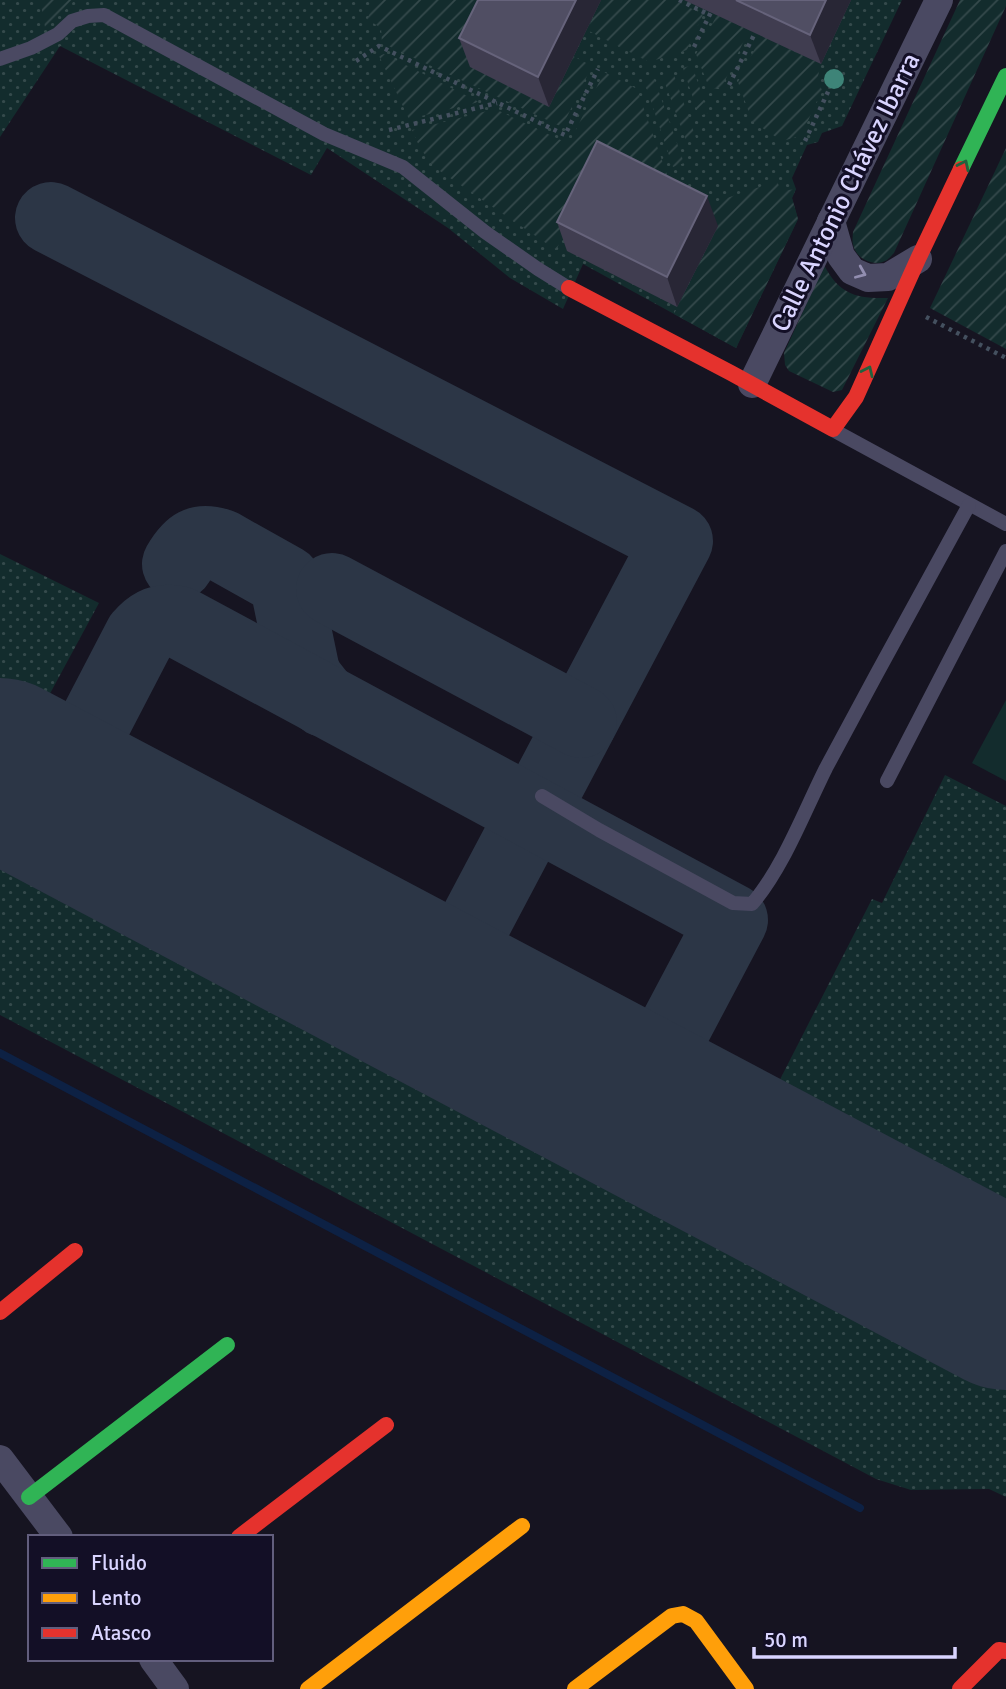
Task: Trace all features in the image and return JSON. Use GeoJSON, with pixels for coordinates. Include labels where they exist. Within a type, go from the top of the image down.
{"type":"FeatureCollection","features":[{"type":"Feature","properties":{"kind":"street","name":"Calle Antonio Chávez Ibarra"},"geometry":{"type":"LineString","coordinates":[[752,384],[939,0]]}},
{"type":"Feature","properties":{"kind":"street"},"geometry":{"type":"LineString","coordinates":[[569,288],[833,429],[856,397],[918,259],[1006,76]]}},
{"type":"Feature","properties":{"kind":"street"},"geometry":{"type":"LineString","coordinates":[[831,221],[841,256],[852,271],[868,278],[888,277],[918,259]]}},
{"type":"Feature","properties":{"kind":"street"},"geometry":{"type":"LineString","coordinates":[[0,1312],[75,1251]]}},
{"type":"Feature","properties":{"kind":"street"},"geometry":{"type":"LineString","coordinates":[[29,1497],[227,1345]]}},
{"type":"Feature","properties":{"kind":"street"},"geometry":{"type":"LineString","coordinates":[[242,1535],[386,1425]]}},
{"type":"Feature","properties":{"kind":"street"},"geometry":{"type":"LineString","coordinates":[[0,1459],[58,1535]]}},
{"type":"Feature","properties":{"kind":"street"},"geometry":{"type":"LineString","coordinates":[[308,1689],[522,1526]]}},
{"type":"Feature","properties":{"kind":"street"},"geometry":{"type":"LineString","coordinates":[[575,1689],[672,1616],[683,1614],[696,1621],[746,1689]]}},
{"type":"Feature","properties":{"kind":"street"},"geometry":{"type":"LineString","coordinates":[[960,1689],[999,1650],[1006,1651]]}},
{"type":"Feature","properties":{"kind":"street"},"geometry":{"type":"LineString","coordinates":[[154,1661],[175,1689]]}},
{"type":"Feature","properties":{"kind":"lane"},"geometry":{"type":"LineString","coordinates":[[0,59],[31,48],[58,34],[72,21],[104,15],[324,134],[403,167],[485,232],[569,288]]}},
{"type":"Feature","properties":{"kind":"lane"},"geometry":{"type":"LineString","coordinates":[[833,429],[1006,524]]}},
{"type":"Feature","properties":{"kind":"lane"},"geometry":{"type":"LineString","coordinates":[[542,796],[733,903],[752,904],[781,859],[825,771],[969,505]]}},
{"type":"Feature","properties":{"kind":"lane"},"geometry":{"type":"LineString","coordinates":[[887,781],[1006,551]]}},
{"type":"Feature","properties":{"kind":"path"},"geometry":{"type":"LineString","coordinates":[[679,0],[710,14],[694,47]]}},
{"type":"Feature","properties":{"kind":"path"},"geometry":{"type":"LineString","coordinates":[[730,85],[755,33]]}},
{"type":"Feature","properties":{"kind":"path"},"geometry":{"type":"LineString","coordinates":[[356,61],[379,46],[565,135],[598,69]]}},
{"type":"Feature","properties":{"kind":"path"},"geometry":{"type":"LineString","coordinates":[[805,141],[834,79]]}},
{"type":"Feature","properties":{"kind":"path"},"geometry":{"type":"LineString","coordinates":[[389,130],[498,103]]}},
{"type":"Feature","properties":{"kind":"path"},"geometry":{"type":"LineString","coordinates":[[899,303],[1006,358]]}},
{"type":"Feature","properties":{"kind":"green space"},"geometry":{"type":"Polygon","coordinates":[[[0,0],[902,0],[842,126],[822,133],[818,142],[807,145],[792,178],[796,189],[792,198],[798,219],[736,348],[583,264],[563,309],[510,278],[448,228],[327,148],[311,175],[60,46],[0,137],[0,0]]]}},
{"type":"Feature","properties":{"kind":"green space"},"geometry":{"type":"Polygon","coordinates":[[[40,0],[73,0],[72,4],[45,27],[40,0]]]}},
{"type":"Feature","properties":{"kind":"green space"},"geometry":{"type":"Polygon","coordinates":[[[376,0],[503,0],[573,56],[592,66],[562,127],[382,43],[381,28],[367,19],[376,0]]]}},
{"type":"Feature","properties":{"kind":"green space"},"geometry":{"type":"Polygon","coordinates":[[[601,0],[673,0],[703,14],[687,50],[649,62],[587,30],[601,0]]]}},
{"type":"Feature","properties":{"kind":"green space"},"geometry":{"type":"Polygon","coordinates":[[[960,0],[1006,0],[1006,6],[894,253],[886,261],[870,262],[854,249],[853,232],[960,0]]]}},
{"type":"Feature","properties":{"kind":"green space"},"geometry":{"type":"Polygon","coordinates":[[[717,15],[749,30],[722,87],[710,90],[696,54],[717,15]]]}},
{"type":"Feature","properties":{"kind":"green space"},"geometry":{"type":"Polygon","coordinates":[[[761,36],[821,64],[817,80],[822,90],[801,136],[782,141],[752,121],[738,82],[761,36]]]}},
{"type":"Feature","properties":{"kind":"green space"},"geometry":{"type":"Polygon","coordinates":[[[384,54],[479,102],[409,119],[379,56],[384,54]]]}},
{"type":"Feature","properties":{"kind":"green space"},"geometry":{"type":"Polygon","coordinates":[[[692,65],[708,113],[699,116],[683,68],[692,65]]]}},
{"type":"Feature","properties":{"kind":"green space"},"geometry":{"type":"Polygon","coordinates":[[[604,72],[637,89],[678,206],[599,166],[556,250],[434,167],[420,148],[412,130],[495,109],[569,144],[604,72]]]}},
{"type":"Feature","properties":{"kind":"green space"},"geometry":{"type":"Polygon","coordinates":[[[673,72],[696,138],[686,141],[662,75],[673,72]]]}},
{"type":"Feature","properties":{"kind":"green space"},"geometry":{"type":"Polygon","coordinates":[[[654,78],[684,163],[673,167],[644,81],[654,78]]]}},
{"type":"Feature","properties":{"kind":"green space"},"geometry":{"type":"Polygon","coordinates":[[[1006,148],[1006,349],[930,308],[1006,148]]]}},
{"type":"Feature","properties":{"kind":"green space"},"geometry":{"type":"Polygon","coordinates":[[[777,181],[781,191],[796,189],[792,198],[798,219],[736,348],[674,314],[718,226],[700,207],[777,181]]]}},
{"type":"Feature","properties":{"kind":"green space"},"geometry":{"type":"Polygon","coordinates":[[[824,265],[836,283],[850,293],[888,298],[842,390],[833,392],[789,371],[785,365],[784,353],[824,265]]]}},
{"type":"Feature","properties":{"kind":"green space"},"geometry":{"type":"Polygon","coordinates":[[[0,554],[99,603],[33,725],[0,707],[0,554]]]}},
{"type":"Feature","properties":{"kind":"green space"},"geometry":{"type":"Polygon","coordinates":[[[1006,700],[1006,781],[972,763],[1006,700]]]}},
{"type":"Feature","properties":{"kind":"green space"},"geometry":{"type":"Polygon","coordinates":[[[945,775],[1006,806],[1006,1232],[767,1105],[872,899],[882,903],[945,775]]]}},
{"type":"Feature","properties":{"kind":"green space"},"geometry":{"type":"Polygon","coordinates":[[[0,831],[1006,1363],[1006,1497],[989,1489],[911,1490],[876,1479],[0,1015],[0,831]]]}},
{"type":"Feature","properties":{"kind":"building"},"geometry":{"type":"Polygon","coordinates":[[[478,0],[576,0],[538,77],[459,38],[478,0]]]}},
{"type":"Feature","properties":{"kind":"building"},"geometry":{"type":"Polygon","coordinates":[[[736,0],[826,0],[810,35],[736,0]]]}},
{"type":"Feature","properties":{"kind":"building"},"geometry":{"type":"Polygon","coordinates":[[[597,141],[707,196],[667,277],[557,222],[597,141]]]}},
{"type":"Feature","properties":{"kind":"waterway"},"geometry":{"type":"LineString","coordinates":[[0,1053],[860,1508]]}},
{"type":"Feature","properties":{"kind":"taxiway"},"geometry":{"type":"LineString","coordinates":[[51,218],[677,541],[440,989]]}},
{"type":"Feature","properties":{"kind":"taxiway"},"geometry":{"type":"LineString","coordinates":[[178,564],[195,544],[213,543],[285,581],[304,672],[324,701]]}},
{"type":"Feature","properties":{"kind":"taxiway"},"geometry":{"type":"LineString","coordinates":[[332,589],[581,722]]}},
{"type":"Feature","properties":{"kind":"taxiway"},"geometry":{"type":"LineString","coordinates":[[61,788],[140,636],[157,623],[179,622],[732,920],[640,1094]]}},
{"type":"Feature","properties":{"kind":"runway"},"geometry":{"type":"LineString","coordinates":[[0,768],[1006,1300]]}},
{"type":"Feature","properties":{"kind":"traffic: fast"},"geometry":{"type":"LineString","coordinates":[[961,169],[1006,76]]}},
{"type":"Feature","properties":{"kind":"traffic: fast"},"geometry":{"type":"LineString","coordinates":[[29,1497],[227,1345]]}},
{"type":"Feature","properties":{"kind":"traffic: slow"},"geometry":{"type":"LineString","coordinates":[[308,1689],[522,1526]]}},
{"type":"Feature","properties":{"kind":"traffic: slow"},"geometry":{"type":"LineString","coordinates":[[575,1689],[672,1616],[683,1614],[696,1621],[746,1689]]}},
{"type":"Feature","properties":{"kind":"traffic: jam"},"geometry":{"type":"LineString","coordinates":[[569,288],[833,429],[856,397],[961,169]]}},
{"type":"Feature","properties":{"kind":"traffic: jam"},"geometry":{"type":"LineString","coordinates":[[0,1312],[75,1251]]}},
{"type":"Feature","properties":{"kind":"traffic: jam"},"geometry":{"type":"LineString","coordinates":[[242,1535],[386,1425]]}},
{"type":"Feature","properties":{"kind":"traffic: jam"},"geometry":{"type":"LineString","coordinates":[[960,1689],[999,1650],[1006,1651]]}}]}
